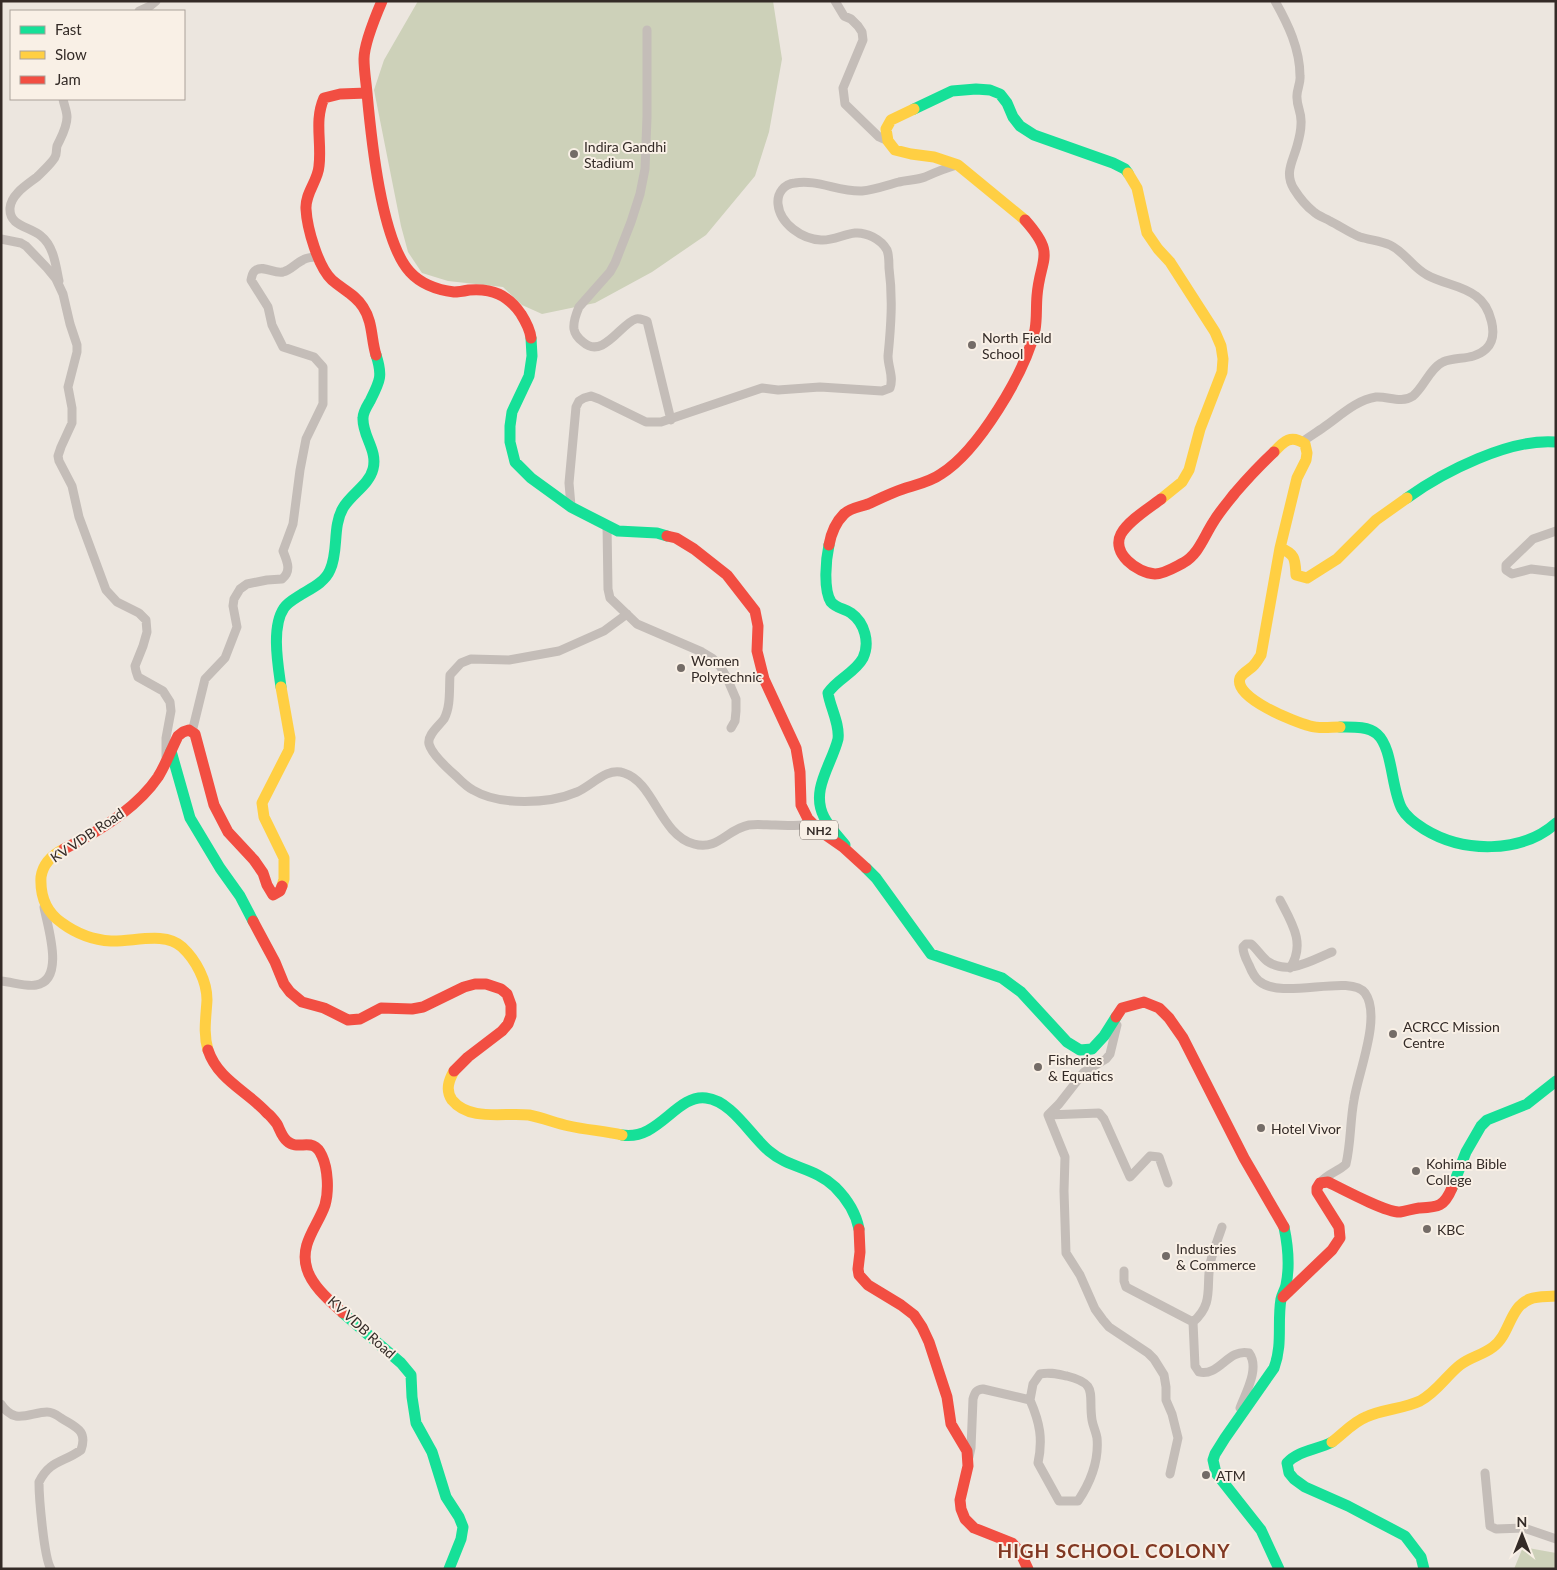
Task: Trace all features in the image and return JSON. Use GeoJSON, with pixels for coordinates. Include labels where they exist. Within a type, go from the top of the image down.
{"type":"FeatureCollection","features":[{"type":"Feature","properties":{"kind":"main road","name":"NH2"},"geometry":{"type":"LineString","coordinates":[[382,1],[374,20],[364,57],[370,126],[381,194],[391,234],[400,259],[411,273],[429,286],[455,292],[471,290],[489,291],[502,295],[513,303],[528,325],[531,335],[532,356],[529,376],[512,412],[510,442],[515,462],[530,478],[571,507],[618,531],[657,533],[676,538],[727,574],[755,611],[758,626],[757,651],[764,679],[796,748],[800,772],[801,805],[808,819],[820,831],[843,847],[876,878],[931,954],[1002,978],[1021,992],[1067,1042],[1080,1050],[1092,1049],[1104,1036],[1122,1008]]}},
{"type":"Feature","properties":{"kind":"main road"},"geometry":{"type":"LineString","coordinates":[[852,856],[822,813],[820,797],[822,782],[838,737],[838,730],[829,703],[828,693],[836,681],[855,668],[865,653],[866,636],[858,619],[850,612],[831,602],[828,594],[827,560],[831,535],[844,514],[941,474],[960,458],[999,407],[1028,350],[1033,338],[1036,321],[1037,292],[1045,256],[1043,244],[1025,220],[958,165],[934,157],[896,150],[888,141],[886,129],[891,120],[952,91],[976,89],[990,90],[1000,94],[1008,103],[1013,116],[1020,126],[1034,135],[1114,163],[1125,169],[1137,188],[1146,233],[1170,262],[1216,332],[1221,346],[1222,372],[1200,429],[1189,470],[1182,482],[1126,527],[1120,535],[1119,544],[1123,556],[1131,564],[1144,572],[1155,574],[1183,564],[1192,557],[1214,521],[1252,474],[1283,442],[1298,439],[1304,444],[1307,453],[1306,460],[1297,478],[1280,548],[1261,655],[1256,663],[1241,676],[1240,680],[1244,690],[1251,699],[1308,726],[1364,729],[1376,733],[1386,749],[1395,792],[1406,815],[1423,829],[1449,841],[1482,846],[1506,845],[1540,836],[1556,823]]}},
{"type":"Feature","properties":{"kind":"main road"},"geometry":{"type":"LineString","coordinates":[[192,732],[197,740],[214,805],[228,832],[254,860],[274,894],[280,891],[284,879],[284,858],[264,816],[262,803],[289,750],[290,738],[278,662],[278,623],[283,609],[328,574],[333,557],[340,513],[348,500],[373,473],[375,459],[373,448],[366,432],[363,418],[381,371],[370,321],[363,306],[328,276],[315,250],[306,208],[308,195],[319,168],[317,119],[324,98],[342,93],[367,93]]}},
{"type":"Feature","properties":{"kind":"main road"},"geometry":{"type":"LineString","coordinates":[[1280,548],[1290,551],[1295,556],[1296,575],[1307,578],[1337,560],[1376,520],[1421,488],[1464,464],[1517,446],[1544,441],[1556,442]]}},
{"type":"Feature","properties":{"kind":"main road","name":"KV VDB Road"},"geometry":{"type":"LineString","coordinates":[[192,732],[189,730],[178,736],[157,779],[148,791],[82,841],[58,852],[49,859],[44,866],[40,880],[42,898],[50,914],[70,930],[91,938],[112,942],[166,938],[174,940],[183,948],[198,970],[207,989],[206,1042],[214,1063],[238,1090],[265,1110],[275,1121],[288,1142],[294,1144],[313,1144],[318,1148],[326,1168],[327,1188],[324,1208],[307,1242],[304,1253],[307,1269],[316,1285],[337,1308],[408,1370],[411,1376],[416,1423],[432,1452],[446,1496],[463,1527],[461,1539],[449,1569]]}},
{"type":"Feature","properties":{"kind":"main road"},"geometry":{"type":"LineString","coordinates":[[168,757],[175,761],[190,817],[240,896],[272,957],[281,979],[287,989],[300,1001],[330,1010],[351,1020],[382,1008],[409,1009],[422,1007],[466,985],[494,985],[505,991],[510,1001],[511,1014],[508,1024],[500,1033],[488,1040],[456,1069],[450,1077],[447,1087],[449,1095],[453,1101],[463,1108],[476,1113],[529,1115],[563,1125],[632,1136],[652,1130],[685,1104],[696,1098],[705,1098],[726,1106],[758,1142],[779,1159],[787,1164],[818,1174],[840,1191],[850,1204],[856,1218],[859,1233],[859,1274],[864,1283],[886,1295],[914,1316],[934,1356],[938,1376],[950,1404],[951,1423],[967,1451],[968,1457],[961,1490],[961,1507],[967,1523],[979,1531],[1013,1544],[1021,1553],[1028,1569]]}},
{"type":"Feature","properties":{"kind":"main road"},"geometry":{"type":"LineString","coordinates":[[1122,1008],[1144,1002],[1159,1008],[1169,1018],[1183,1038],[1244,1158],[1284,1226],[1288,1261],[1286,1285],[1281,1299],[1279,1355],[1274,1368],[1215,1454],[1214,1460],[1216,1474],[1261,1530],[1279,1569]]}},
{"type":"Feature","properties":{"kind":"main road"},"geometry":{"type":"LineString","coordinates":[[1281,1299],[1332,1250],[1340,1238],[1339,1227],[1317,1192],[1320,1183],[1328,1182],[1395,1212],[1437,1207],[1449,1195],[1466,1152],[1481,1126],[1498,1114],[1527,1104],[1556,1081]]}},
{"type":"Feature","properties":{"kind":"main road"},"geometry":{"type":"LineString","coordinates":[[1424,1569],[1416,1548],[1405,1536],[1348,1506],[1305,1487],[1289,1473],[1287,1463],[1296,1456],[1333,1442],[1365,1417],[1406,1407],[1429,1396],[1460,1366],[1501,1341],[1513,1316],[1526,1301],[1539,1297],[1556,1296]]}},
{"type":"Feature","properties":{"kind":"street"},"geometry":{"type":"LineString","coordinates":[[141,10],[156,1]]}},
{"type":"Feature","properties":{"kind":"street"},"geometry":{"type":"LineString","coordinates":[[835,1],[844,16],[851,19],[858,26],[862,32],[863,40],[843,88],[845,104],[879,137],[888,141]]}},
{"type":"Feature","properties":{"kind":"street"},"geometry":{"type":"LineString","coordinates":[[1275,1],[1288,24],[1301,78],[1296,97],[1302,113],[1301,125],[1298,145],[1290,164],[1293,188],[1314,213],[1354,234],[1388,244],[1400,250],[1415,268],[1427,275],[1465,289],[1476,296],[1488,312],[1492,323],[1492,338],[1488,348],[1472,357],[1440,364],[1412,396],[1400,400],[1375,397],[1365,400],[1302,442]]}},
{"type":"Feature","properties":{"kind":"street"},"geometry":{"type":"LineString","coordinates":[[647,30],[646,169],[640,194],[615,264],[579,307],[574,329],[580,340],[592,347],[607,342],[635,319],[642,319],[647,322],[671,420]]}},
{"type":"Feature","properties":{"kind":"street"},"geometry":{"type":"LineString","coordinates":[[63,100],[67,118],[65,130],[55,158],[15,196],[10,209],[12,218],[18,225],[42,236],[54,257],[70,324],[75,336],[77,352],[68,387],[72,408],[72,423],[60,447],[58,456],[72,486],[79,517],[106,590],[117,602],[139,613],[146,620],[143,646],[135,666],[138,677],[164,691],[170,702],[171,711],[166,738],[168,757]]}},
{"type":"Feature","properties":{"kind":"street"},"geometry":{"type":"LineString","coordinates":[[571,507],[569,483],[576,407],[579,401],[584,398],[591,396],[599,399],[646,422],[661,422],[757,389],[778,390],[820,387],[882,392],[890,388],[892,383],[888,356],[892,290],[887,251],[882,243],[875,238],[855,233],[822,240],[802,234],[788,225],[780,214],[778,194],[783,188],[794,182],[808,182],[844,190],[872,190],[914,180],[958,165]]}},
{"type":"Feature","properties":{"kind":"street"},"geometry":{"type":"LineString","coordinates":[[1,239],[22,243],[26,246],[47,268],[60,286]]}},
{"type":"Feature","properties":{"kind":"street"},"geometry":{"type":"LineString","coordinates":[[192,732],[205,679],[226,658],[237,627],[233,606],[234,599],[240,589],[247,584],[282,579],[287,573],[288,562],[283,551],[293,524],[306,439],[322,404],[323,366],[314,357],[283,347],[274,330],[268,307],[251,280],[252,274],[254,270],[260,268],[282,272],[305,258],[318,256]]}},
{"type":"Feature","properties":{"kind":"street"},"geometry":{"type":"LineString","coordinates":[[607,525],[608,589],[610,598],[637,624],[702,652],[720,666],[736,699],[735,721],[731,728]]}},
{"type":"Feature","properties":{"kind":"street"},"geometry":{"type":"LineString","coordinates":[[1556,531],[1533,539],[1506,565],[1506,570],[1512,574],[1532,569],[1556,572]]}},
{"type":"Feature","properties":{"kind":"street"},"geometry":{"type":"LineString","coordinates":[[627,614],[604,631],[559,652],[509,660],[471,659],[461,664],[450,674],[448,709],[443,720],[429,739],[433,752],[474,791],[491,798],[511,801],[545,800],[562,797],[576,793],[605,775],[613,772],[624,772],[642,785],[663,819],[682,839],[694,845],[715,844],[735,830],[749,825],[814,824]]}},
{"type":"Feature","properties":{"kind":"street"},"geometry":{"type":"LineString","coordinates":[[1,981],[36,985],[42,983],[51,972],[54,959],[42,898]]}},
{"type":"Feature","properties":{"kind":"street"},"geometry":{"type":"LineString","coordinates":[[1280,900],[1296,935],[1298,949],[1296,960],[1290,968]]}},
{"type":"Feature","properties":{"kind":"street"},"geometry":{"type":"LineString","coordinates":[[1320,1183],[1324,1178],[1346,1164],[1352,1108],[1367,1044],[1371,1009],[1364,993],[1354,985],[1281,989],[1267,986],[1258,980],[1251,969],[1243,947],[1246,944],[1251,944],[1269,962],[1290,968],[1332,952]]}},
{"type":"Feature","properties":{"kind":"street"},"geometry":{"type":"LineString","coordinates":[[1048,1115],[1084,1072],[1106,1059],[1110,1054],[1122,1008]]}},
{"type":"Feature","properties":{"kind":"street"},"geometry":{"type":"LineString","coordinates":[[1048,1115],[1099,1113],[1104,1119],[1130,1177],[1150,1156],[1159,1157],[1168,1183]]}},
{"type":"Feature","properties":{"kind":"street"},"geometry":{"type":"LineString","coordinates":[[1048,1115],[1065,1157],[1066,1253],[1080,1275],[1095,1308],[1103,1320],[1110,1328],[1148,1353],[1164,1375],[1166,1400],[1172,1414],[1178,1438],[1170,1474]]}},
{"type":"Feature","properties":{"kind":"street"},"geometry":{"type":"LineString","coordinates":[[1193,1322],[1200,1316],[1206,1306],[1212,1255],[1222,1227]]}},
{"type":"Feature","properties":{"kind":"street"},"geometry":{"type":"LineString","coordinates":[[1124,1271],[1126,1287],[1193,1322]]}},
{"type":"Feature","properties":{"kind":"street"},"geometry":{"type":"LineString","coordinates":[[1193,1322],[1195,1366],[1199,1372],[1206,1374],[1234,1354],[1242,1351],[1249,1353],[1254,1362],[1252,1374],[1232,1429]]}},
{"type":"Feature","properties":{"kind":"street"},"geometry":{"type":"LineString","coordinates":[[1049,1373],[1074,1378],[1086,1383],[1092,1399],[1092,1422],[1096,1429],[1098,1440],[1096,1456],[1086,1489],[1078,1500],[1059,1501],[1038,1463],[1041,1433],[1030,1400],[1033,1384],[1040,1374],[1049,1373]]}},
{"type":"Feature","properties":{"kind":"street"},"geometry":{"type":"LineString","coordinates":[[968,1457],[972,1448],[973,1399],[975,1392],[983,1390],[1030,1400]]}},
{"type":"Feature","properties":{"kind":"street"},"geometry":{"type":"LineString","coordinates":[[1,1404],[9,1412],[18,1416],[52,1412],[75,1425],[81,1432],[84,1443],[81,1450],[51,1465],[44,1472],[39,1482],[46,1552],[48,1565],[51,1569]]}},
{"type":"Feature","properties":{"kind":"street"},"geometry":{"type":"LineString","coordinates":[[1485,1473],[1490,1526],[1496,1530],[1524,1528],[1556,1539]]}},
{"type":"Feature","properties":{"kind":"green space","name":"Indira Gandhi Stadium"},"geometry":{"type":"Polygon","coordinates":[[[418,1],[773,1],[782,59],[769,132],[755,176],[706,235],[652,272],[595,303],[542,314],[522,305],[503,287],[448,281],[422,273],[408,252],[401,226],[374,90],[384,60],[418,1]]]}},
{"type":"Feature","properties":{"kind":"green space"},"geometry":{"type":"Polygon","coordinates":[[[1523,1547],[1556,1553],[1556,1569],[1514,1569],[1523,1547]]]}},
{"type":"Feature","properties":{"kind":"traffic: fast"},"geometry":{"type":"LineString","coordinates":[[914,109],[952,91],[990,90],[1000,94],[1020,126],[1034,135],[1113,163],[1125,169],[1128,173]]}},
{"type":"Feature","properties":{"kind":"traffic: fast"},"geometry":{"type":"LineString","coordinates":[[531,338],[532,356],[529,376],[512,412],[510,426],[510,442],[515,462],[531,478],[571,507],[618,531],[657,533],[667,536]]}},
{"type":"Feature","properties":{"kind":"traffic: fast"},"geometry":{"type":"LineString","coordinates":[[281,687],[276,646],[280,616],[288,604],[318,584],[328,574],[333,563],[336,531],[340,515],[346,503],[368,480],[373,469],[372,449],[363,425],[363,418],[364,411],[376,388],[380,374],[376,355]]}},
{"type":"Feature","properties":{"kind":"traffic: fast"},"geometry":{"type":"LineString","coordinates":[[1407,498],[1458,468],[1498,451],[1518,445],[1556,442]]}},
{"type":"Feature","properties":{"kind":"traffic: fast"},"geometry":{"type":"LineString","coordinates":[[829,545],[826,574],[828,596],[833,604],[856,617],[863,628],[866,640],[865,652],[860,663],[828,693],[838,727],[838,739],[821,787],[820,807],[826,821],[845,845]]}},
{"type":"Feature","properties":{"kind":"traffic: fast"},"geometry":{"type":"LineString","coordinates":[[1340,727],[1365,728],[1377,734],[1386,749],[1398,801],[1402,809],[1415,823],[1439,837],[1456,843],[1474,846],[1509,845],[1542,833],[1556,823]]}},
{"type":"Feature","properties":{"kind":"traffic: fast"},"geometry":{"type":"LineString","coordinates":[[171,751],[190,818],[220,868],[240,896],[253,921]]}},
{"type":"Feature","properties":{"kind":"traffic: fast"},"geometry":{"type":"LineString","coordinates":[[866,868],[876,878],[931,954],[1002,978],[1021,992],[1067,1042],[1080,1050],[1092,1049],[1104,1036],[1116,1017]]}},
{"type":"Feature","properties":{"kind":"traffic: fast"},"geometry":{"type":"LineString","coordinates":[[1452,1188],[1466,1152],[1481,1126],[1487,1120],[1527,1104],[1556,1081]]}},
{"type":"Feature","properties":{"kind":"traffic: fast"},"geometry":{"type":"LineString","coordinates":[[622,1135],[635,1135],[647,1131],[685,1103],[695,1099],[706,1098],[715,1100],[732,1112],[777,1157],[819,1175],[835,1187],[850,1206],[856,1217],[859,1229]]}},
{"type":"Feature","properties":{"kind":"traffic: fast"},"geometry":{"type":"LineString","coordinates":[[1279,1569],[1261,1530],[1216,1473],[1213,1460],[1225,1438],[1274,1368],[1277,1359],[1281,1299],[1288,1271],[1284,1227]]}},
{"type":"Feature","properties":{"kind":"traffic: fast"},"geometry":{"type":"LineString","coordinates":[[343,1313],[401,1363],[411,1375],[416,1423],[432,1452],[446,1497],[463,1527],[461,1539],[449,1569]]}},
{"type":"Feature","properties":{"kind":"traffic: fast"},"geometry":{"type":"LineString","coordinates":[[1332,1442],[1297,1455],[1287,1463],[1289,1473],[1305,1487],[1348,1506],[1405,1536],[1421,1557],[1424,1569]]}},
{"type":"Feature","properties":{"kind":"traffic: slow"},"geometry":{"type":"LineString","coordinates":[[914,109],[891,120],[886,129],[888,141],[895,150],[934,157],[958,165],[1025,220]]}},
{"type":"Feature","properties":{"kind":"traffic: slow"},"geometry":{"type":"LineString","coordinates":[[1128,173],[1137,188],[1147,233],[1170,262],[1215,332],[1221,346],[1223,359],[1222,372],[1200,429],[1189,470],[1182,482],[1161,499]]}},
{"type":"Feature","properties":{"kind":"traffic: slow"},"geometry":{"type":"LineString","coordinates":[[1274,452],[1288,440],[1296,439],[1305,444],[1307,453],[1306,460],[1297,478],[1280,548],[1294,558],[1296,575],[1307,578],[1337,559],[1376,520],[1407,498]]}},
{"type":"Feature","properties":{"kind":"traffic: slow"},"geometry":{"type":"LineString","coordinates":[[1280,548],[1261,655],[1256,663],[1241,676],[1240,686],[1255,701],[1292,720],[1314,727],[1340,727]]}},
{"type":"Feature","properties":{"kind":"traffic: slow"},"geometry":{"type":"LineString","coordinates":[[281,687],[290,738],[289,750],[262,803],[264,817],[284,858],[282,886]]}},
{"type":"Feature","properties":{"kind":"traffic: slow"},"geometry":{"type":"LineString","coordinates":[[64,849],[49,860],[42,872],[42,891],[48,909],[56,919],[68,927],[92,938],[111,941],[158,938],[167,939],[182,947],[196,964],[203,978],[207,1000],[205,1031],[208,1050]]}},
{"type":"Feature","properties":{"kind":"traffic: slow"},"geometry":{"type":"LineString","coordinates":[[454,1071],[448,1085],[450,1096],[459,1107],[468,1111],[488,1115],[529,1115],[569,1126],[622,1135]]}},
{"type":"Feature","properties":{"kind":"traffic: slow"},"geometry":{"type":"LineString","coordinates":[[1332,1442],[1361,1419],[1420,1401],[1436,1389],[1460,1365],[1489,1350],[1499,1342],[1518,1308],[1523,1303],[1533,1298],[1556,1296]]}},
{"type":"Feature","properties":{"kind":"traffic: jam"},"geometry":{"type":"LineString","coordinates":[[382,1],[366,46],[364,67],[379,187],[392,237],[400,257],[414,276],[430,286],[454,292],[485,290],[499,294],[516,307],[528,326],[531,338]]}},
{"type":"Feature","properties":{"kind":"traffic: jam"},"geometry":{"type":"LineString","coordinates":[[367,93],[340,94],[324,98],[319,115],[320,157],[318,171],[307,198],[306,209],[311,236],[322,266],[332,280],[353,296],[363,307],[370,325],[376,355]]}},
{"type":"Feature","properties":{"kind":"traffic: jam"},"geometry":{"type":"LineString","coordinates":[[829,545],[836,524],[846,512],[941,474],[970,448],[998,410],[1030,348],[1036,326],[1037,296],[1044,250],[1035,232],[1025,220]]}},
{"type":"Feature","properties":{"kind":"traffic: jam"},"geometry":{"type":"LineString","coordinates":[[1161,499],[1129,524],[1121,534],[1119,541],[1123,555],[1128,561],[1141,570],[1155,574],[1173,568],[1193,555],[1216,517],[1249,477],[1274,452]]}},
{"type":"Feature","properties":{"kind":"traffic: jam"},"geometry":{"type":"LineString","coordinates":[[667,536],[676,538],[694,549],[727,575],[755,611],[758,626],[757,651],[764,679],[796,748],[800,772],[801,805],[808,819],[820,831],[843,847],[866,868]]}},
{"type":"Feature","properties":{"kind":"traffic: jam"},"geometry":{"type":"LineString","coordinates":[[64,849],[115,819],[139,799],[158,777],[178,736],[189,730],[195,734],[214,805],[228,832],[254,860],[263,873],[273,895],[280,891],[282,886]]}},
{"type":"Feature","properties":{"kind":"traffic: jam"},"geometry":{"type":"LineString","coordinates":[[253,921],[275,962],[284,984],[290,992],[302,1002],[324,1008],[348,1020],[360,1019],[381,1008],[412,1009],[423,1007],[464,987],[475,984],[486,984],[501,989],[507,994],[511,1005],[511,1016],[508,1024],[454,1071]]}},
{"type":"Feature","properties":{"kind":"traffic: jam"},"geometry":{"type":"LineString","coordinates":[[1116,1017],[1122,1008],[1144,1002],[1159,1008],[1169,1018],[1183,1038],[1244,1158],[1284,1227]]}},
{"type":"Feature","properties":{"kind":"traffic: jam"},"geometry":{"type":"LineString","coordinates":[[208,1050],[219,1069],[271,1117],[287,1141],[296,1145],[314,1146],[322,1156],[327,1174],[326,1199],[322,1213],[307,1243],[305,1260],[309,1275],[313,1281],[322,1293],[343,1313]]}},
{"type":"Feature","properties":{"kind":"traffic: jam"},"geometry":{"type":"LineString","coordinates":[[1283,1297],[1332,1250],[1340,1238],[1339,1227],[1317,1192],[1320,1183],[1328,1182],[1375,1205],[1400,1212],[1440,1205],[1452,1188]]}},
{"type":"Feature","properties":{"kind":"traffic: jam"},"geometry":{"type":"LineString","coordinates":[[859,1229],[859,1275],[868,1285],[914,1315],[929,1342],[947,1397],[951,1424],[967,1451],[968,1466],[960,1500],[965,1519],[974,1528],[1012,1543],[1020,1552],[1028,1569]]}},
{"type":"Feature","properties":{"kind":"place","name":"Indira Gandhi Stadium"},"geometry":{"type":"Point","coordinates":[574,154]}},
{"type":"Feature","properties":{"kind":"place","name":"North Field School"},"geometry":{"type":"Point","coordinates":[972,345]}},
{"type":"Feature","properties":{"kind":"place","name":"Women Polytechnic"},"geometry":{"type":"Point","coordinates":[681,668]}},
{"type":"Feature","properties":{"kind":"place","name":"ACRCC Mission Centre"},"geometry":{"type":"Point","coordinates":[1393,1034]}},
{"type":"Feature","properties":{"kind":"place","name":"Fisheries & Equatics"},"geometry":{"type":"Point","coordinates":[1038,1067]}},
{"type":"Feature","properties":{"kind":"place","name":"Hotel Vivor"},"geometry":{"type":"Point","coordinates":[1261,1128]}},
{"type":"Feature","properties":{"kind":"place","name":"Kohima Bible College"},"geometry":{"type":"Point","coordinates":[1416,1171]}},
{"type":"Feature","properties":{"kind":"place","name":"KBC"},"geometry":{"type":"Point","coordinates":[1427,1229]}},
{"type":"Feature","properties":{"kind":"place","name":"Industries & Commerce"},"geometry":{"type":"Point","coordinates":[1166,1256]}},
{"type":"Feature","properties":{"kind":"place","name":"ATM"},"geometry":{"type":"Point","coordinates":[1206,1475]}},
{"type":"Feature","properties":{"kind":"district","name":"HIGH SCHOOL COLONY"},"geometry":{"type":"Point","coordinates":[1114,1550]}}]}
